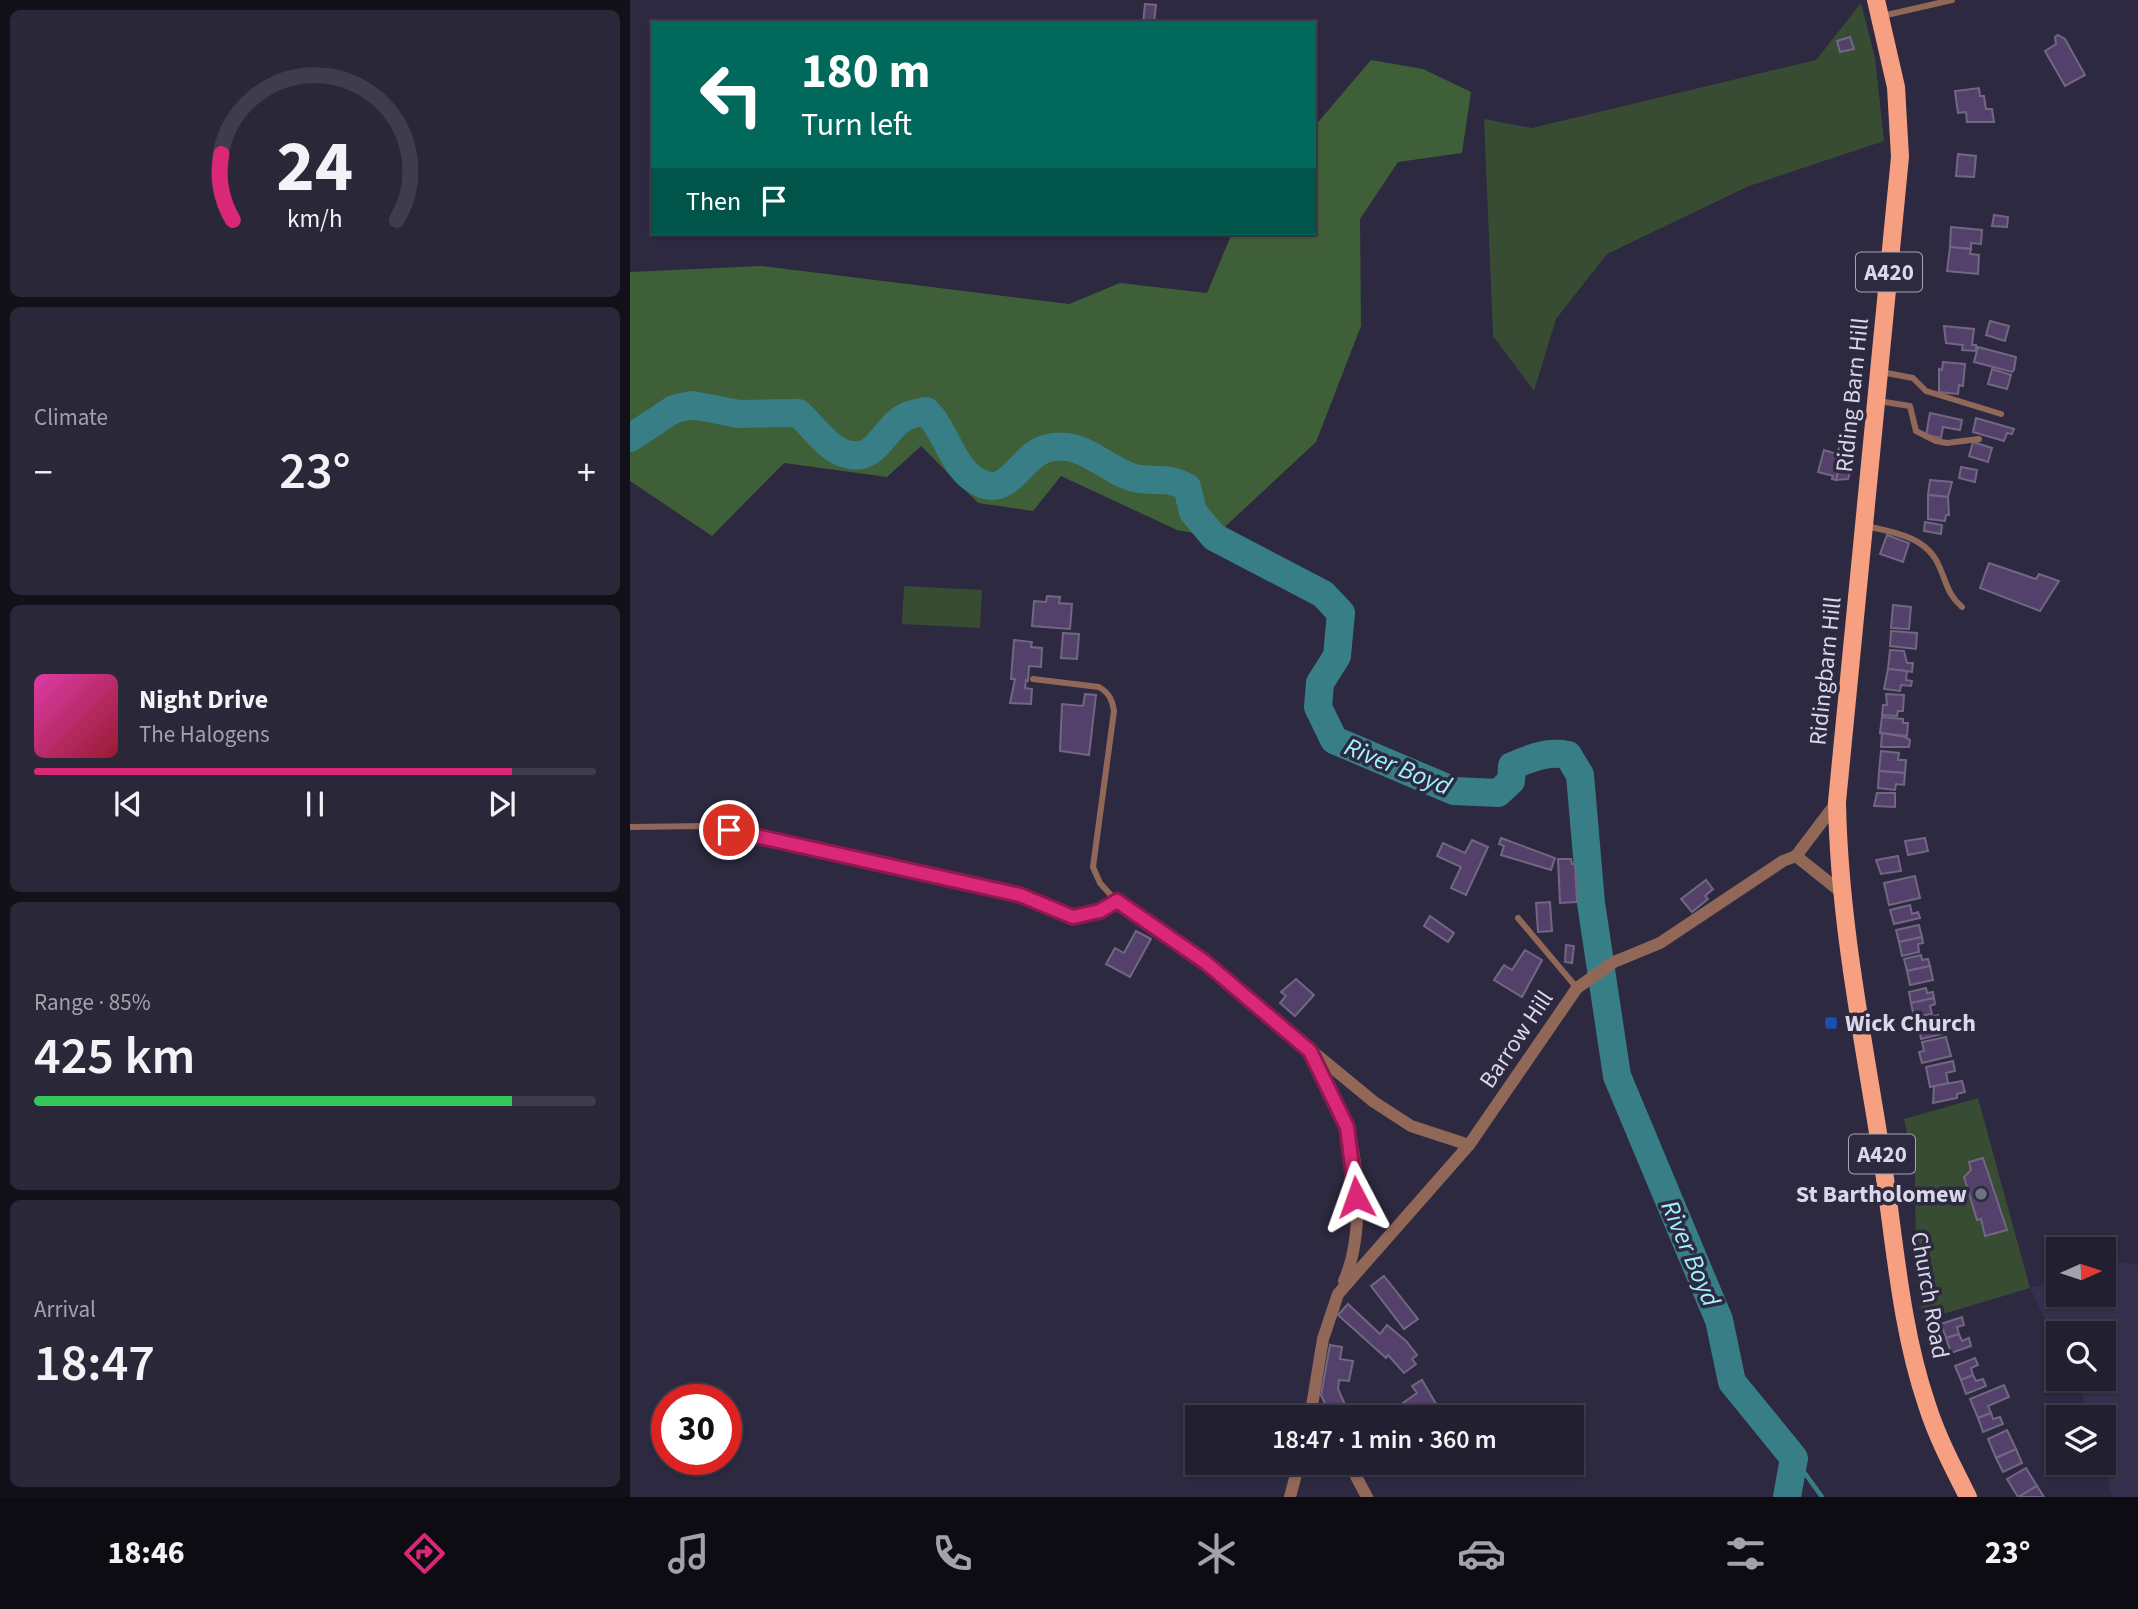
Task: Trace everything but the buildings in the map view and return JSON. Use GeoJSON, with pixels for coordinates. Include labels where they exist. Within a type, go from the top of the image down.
{"type":"FeatureCollection","features":[{"type":"Feature","properties":{"kind":"main road","name":"Riding Barn Hill"},"geometry":{"type":"LineString","coordinates":[[1862,546],[1900,157],[1896,87],[1878,8]]}},
{"type":"Feature","properties":{"kind":"main road","name":"Ridingbarn Hill"},"geometry":{"type":"LineString","coordinates":[[1837,802],[1862,546]]}},
{"type":"Feature","properties":{"kind":"main road","name":"Church Road"},"geometry":{"type":"LineString","coordinates":[[1837,802],[1841,892],[1903,1309],[1927,1406],[1968,1497]]}},
{"type":"Feature","properties":{"kind":"street","name":"Barrow Hill"},"geometry":{"type":"LineString","coordinates":[[1315,1405],[1330,1314],[1338,1294],[1469,1145],[1577,988],[1614,962],[1660,943],[1783,861],[1796,856],[1837,802]]}},
{"type":"Feature","properties":{"kind":"street"},"geometry":{"type":"LineString","coordinates":[[1796,856],[1841,892]]}},
{"type":"Feature","properties":{"kind":"street"},"geometry":{"type":"LineString","coordinates":[[1117,901],[1205,962],[1374,1102],[1411,1126],[1469,1145]]}},
{"type":"Feature","properties":{"kind":"street"},"geometry":{"type":"LineString","coordinates":[[1310,1051],[1347,1127],[1354,1161],[1357,1233],[1350,1268],[1338,1294]]}},
{"type":"Feature","properties":{"kind":"street"},"geometry":{"type":"LineString","coordinates":[[1290,1497],[1296,1475]]}},
{"type":"Feature","properties":{"kind":"street"},"geometry":{"type":"LineString","coordinates":[[1355,1475],[1367,1497]]}},
{"type":"Feature","properties":{"kind":"lane"},"geometry":{"type":"LineString","coordinates":[[1878,8],[1952,0]]}},
{"type":"Feature","properties":{"kind":"lane"},"geometry":{"type":"LineString","coordinates":[[1880,371],[1913,378],[1927,391],[2000,414]]}},
{"type":"Feature","properties":{"kind":"lane"},"geometry":{"type":"LineString","coordinates":[[1877,400],[1910,405],[1916,431],[1936,441],[1979,439]]}},
{"type":"Feature","properties":{"kind":"lane"},"geometry":{"type":"LineString","coordinates":[[1864,525],[1892,531],[1927,546],[1939,564],[1949,596],[1962,607]]}},
{"type":"Feature","properties":{"kind":"lane"},"geometry":{"type":"LineString","coordinates":[[630,827],[705,826],[753,833],[1020,895],[1073,917],[1100,911],[1117,901],[1100,883],[1093,867],[1114,711],[1110,697],[1098,687],[1034,679]]}},
{"type":"Feature","properties":{"kind":"lane"},"geometry":{"type":"LineString","coordinates":[[1518,918],[1577,988]]}},
{"type":"Feature","properties":{"kind":"shaded area"},"geometry":{"type":"Polygon","coordinates":[[[2116,1262],[2138,1265],[2138,1497],[2113,1497],[2110,1493],[2109,1475],[2116,1475],[2116,1405],[2087,1405],[2080,1391],[2116,1391],[2116,1321],[2046,1321],[2030,1288],[2046,1283],[2046,1307],[2116,1307],[2116,1262]]]}},
{"type":"Feature","properties":{"kind":"green space"},"geometry":{"type":"Polygon","coordinates":[[[1861,3],[1875,58],[1884,141],[1749,186],[1607,254],[1556,319],[1534,391],[1493,336],[1484,119],[1532,128],[1816,60],[1861,3]]]}},
{"type":"Feature","properties":{"kind":"green space"},"geometry":{"type":"Polygon","coordinates":[[[1371,60],[1423,69],[1471,92],[1462,153],[1398,162],[1360,219],[1361,326],[1316,442],[1214,537],[1177,530],[1061,476],[1033,511],[978,503],[921,446],[887,477],[784,463],[712,536],[630,481],[630,272],[761,266],[1069,304],[1120,283],[1207,293],[1231,235],[1316,235],[1316,125],[1371,60]]]}},
{"type":"Feature","properties":{"kind":"green space"},"geometry":{"type":"Polygon","coordinates":[[[904,586],[982,590],[980,628],[902,624],[904,586]]]}},
{"type":"Feature","properties":{"kind":"green space"},"geometry":{"type":"Polygon","coordinates":[[[1978,1098],[2030,1288],[1923,1320],[1916,1273],[1915,1176],[1904,1119],[1978,1098]]]}},
{"type":"Feature","properties":{"kind":"waterway","name":"River Boyd"},"geometry":{"type":"LineString","coordinates":[[630,438],[674,409],[692,405],[739,414],[798,413],[837,450],[862,455],[876,446],[900,420],[926,411],[939,428],[960,466],[975,480],[986,485],[996,486],[1005,482],[1036,454],[1058,446],[1083,452],[1129,476],[1179,484],[1187,487],[1193,512],[1214,537],[1323,594],[1341,613],[1337,656],[1320,683],[1318,707],[1334,740],[1454,791],[1498,793],[1511,781],[1512,766],[1546,755],[1568,755],[1580,775],[1591,903],[1617,1076],[1719,1320],[1732,1382],[1794,1458],[1787,1497]]}},
{"type":"Feature","properties":{"kind":"waterway"},"geometry":{"type":"LineString","coordinates":[[1794,1458],[1822,1497]]}},
{"type":"Feature","properties":{"kind":"place","name":"Wick Church"},"geometry":{"type":"Point","coordinates":[1831,1023]}},
{"type":"Feature","properties":{"kind":"place","name":"St Bartholomew"},"geometry":{"type":"Point","coordinates":[1981,1194]}},
{"type":"Feature","properties":{"kind":"route"},"geometry":{"type":"LineString","coordinates":[[729,830],[753,833],[1020,895],[1073,917],[1100,911],[1117,901],[1205,962],[1310,1051],[1347,1127],[1354,1161],[1356,1197]]}}]}
